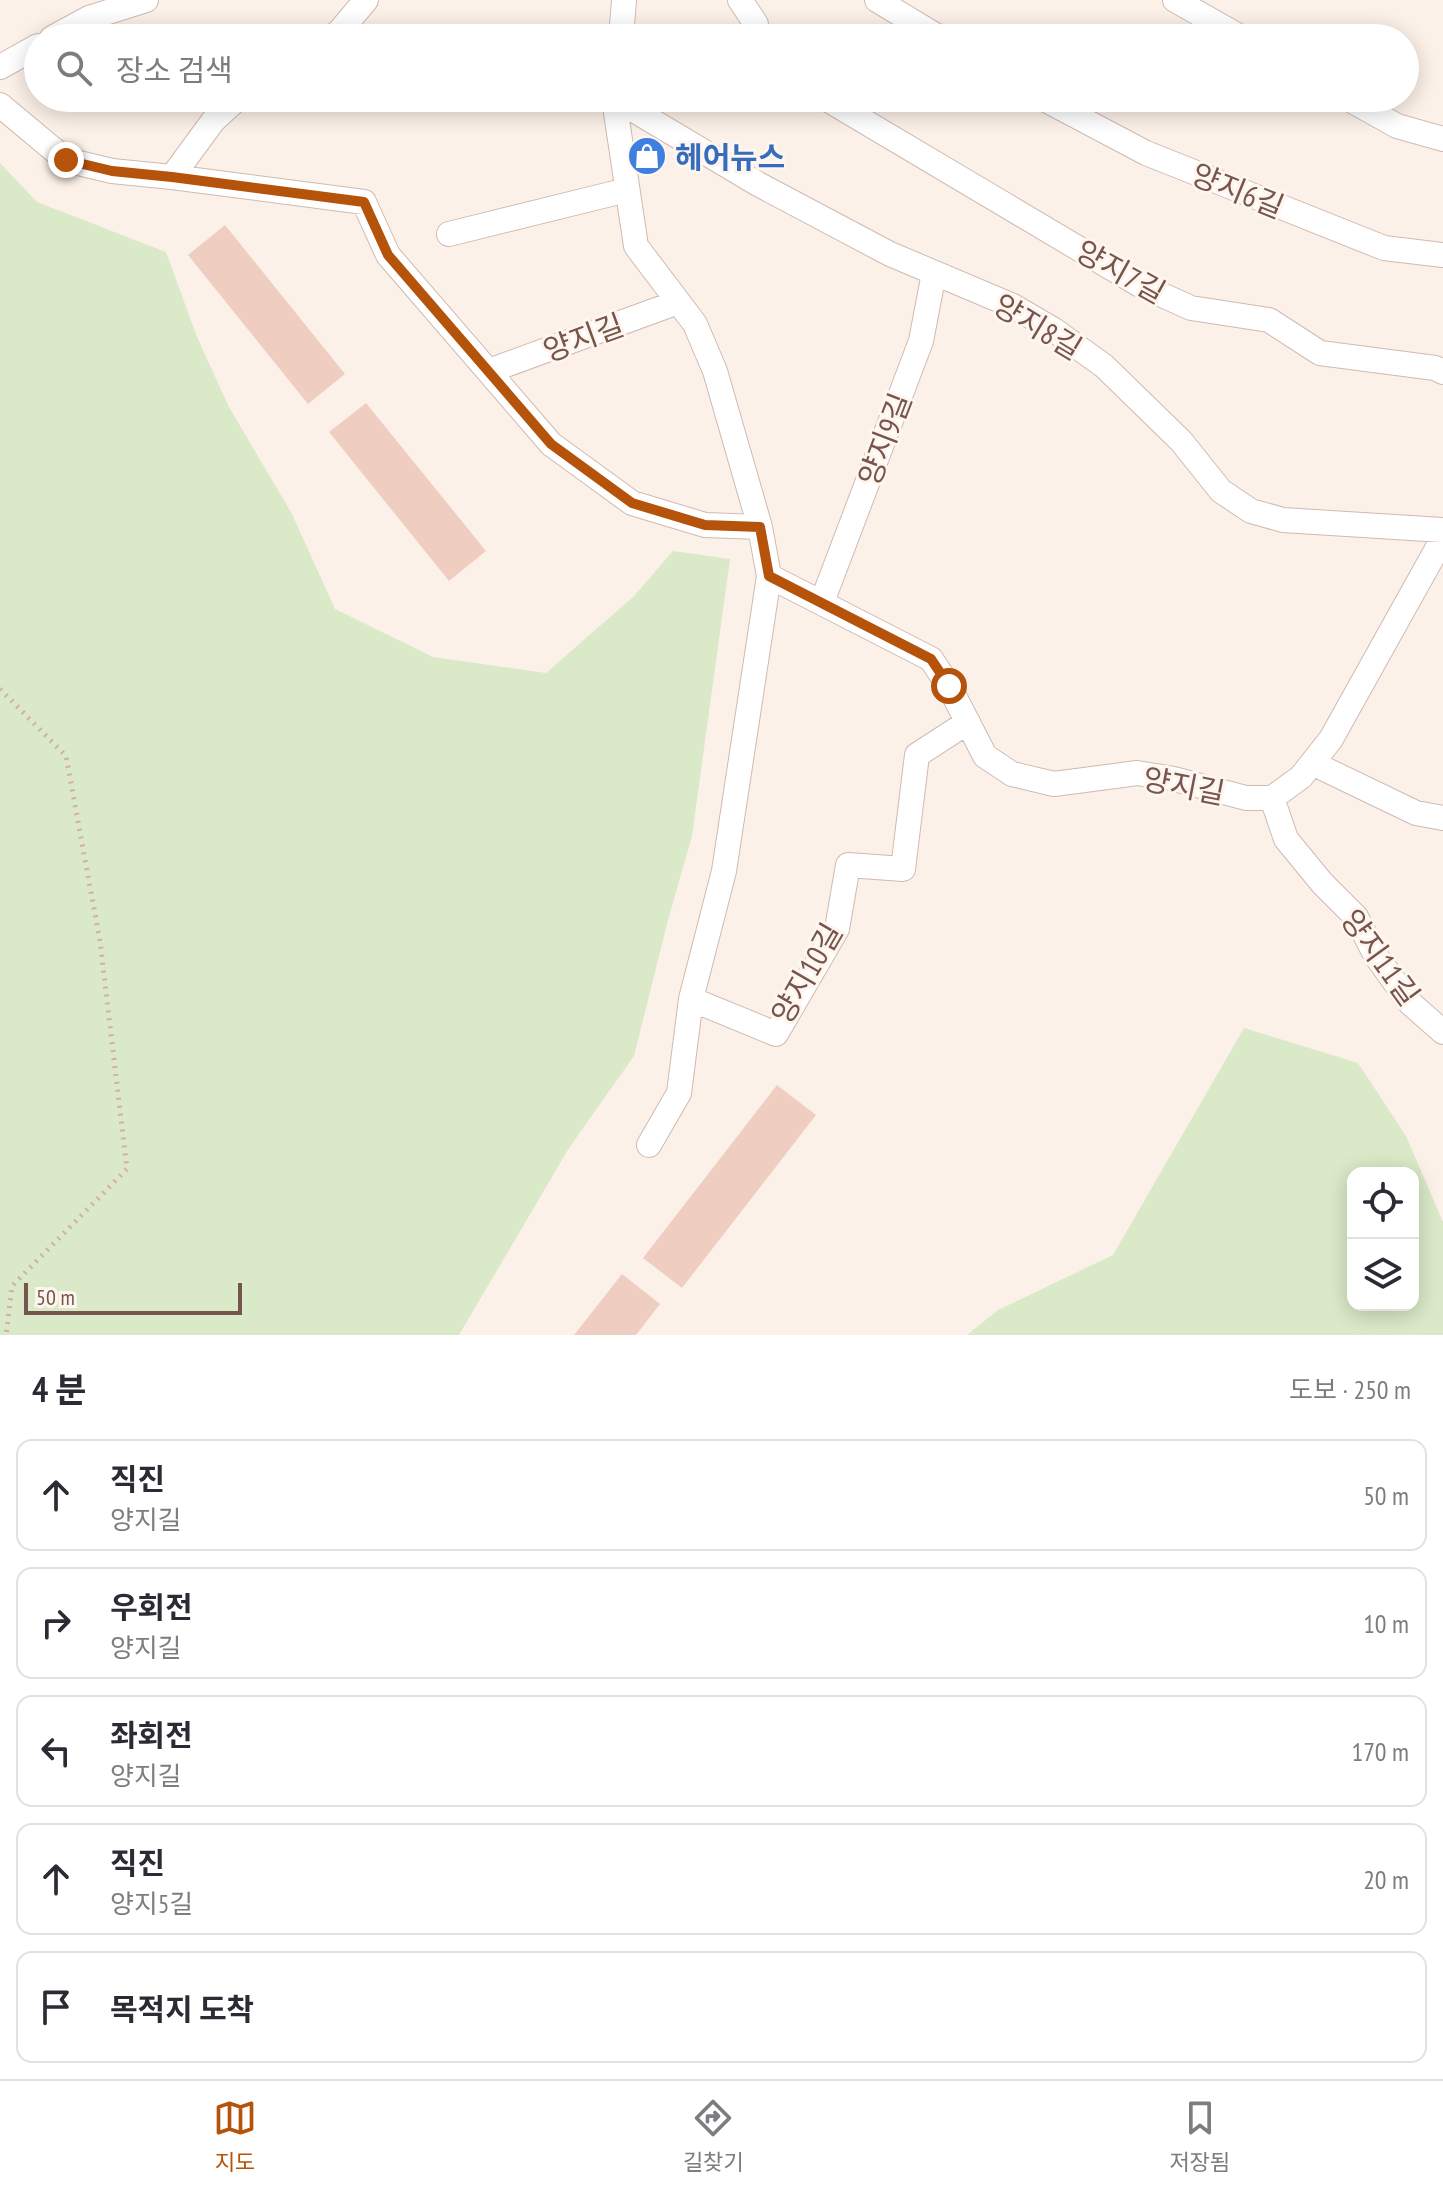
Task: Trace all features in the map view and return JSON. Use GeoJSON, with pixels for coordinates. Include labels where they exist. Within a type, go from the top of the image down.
{"type":"FeatureCollection","features":[{"type":"Feature","properties":{"kind":"street"},"geometry":{"type":"LineString","coordinates":[[78,24],[146,0]]}},
{"type":"Feature","properties":{"kind":"street"},"geometry":{"type":"LineString","coordinates":[[346,24],[366,0]]}},
{"type":"Feature","properties":{"kind":"street"},"geometry":{"type":"LineString","coordinates":[[622,24],[624,0]]}},
{"type":"Feature","properties":{"kind":"street"},"geometry":{"type":"LineString","coordinates":[[740,0],[756,24]]}},
{"type":"Feature","properties":{"kind":"street"},"geometry":{"type":"LineString","coordinates":[[877,0],[917,24]]}},
{"type":"Feature","properties":{"kind":"street"},"geometry":{"type":"LineString","coordinates":[[1175,0],[1217,24]]}},
{"type":"Feature","properties":{"kind":"street"},"geometry":{"type":"LineString","coordinates":[[0,67],[24,54]]}},
{"type":"Feature","properties":{"kind":"street"},"geometry":{"type":"LineString","coordinates":[[0,105],[66,160],[112,171],[364,202],[388,255],[551,444],[632,503],[705,525],[760,527]]}},
{"type":"Feature","properties":{"kind":"street"},"geometry":{"type":"LineString","coordinates":[[172,177],[223,112]]}},
{"type":"Feature","properties":{"kind":"street"},"geometry":{"type":"LineString","coordinates":[[616,112],[636,246],[695,324],[715,371],[760,527],[769,576],[724,871],[691,999],[679,1093],[649,1145]]}},
{"type":"Feature","properties":{"kind":"street","name":"양지8길"},"geometry":{"type":"LineString","coordinates":[[639,112],[758,184],[890,254],[1013,306],[1054,330],[1104,366],[1181,441],[1221,491],[1251,511],[1283,520],[1443,530]]}},
{"type":"Feature","properties":{"kind":"street","name":"양지7길"},"geometry":{"type":"LineString","coordinates":[[849,112],[1140,285],[1191,308],[1269,320],[1320,353],[1435,368],[1443,372]]}},
{"type":"Feature","properties":{"kind":"street","name":"양지6길"},"geometry":{"type":"LineString","coordinates":[[1068,112],[1146,153],[1384,248],[1443,255]]}},
{"type":"Feature","properties":{"kind":"street"},"geometry":{"type":"LineString","coordinates":[[1372,112],[1397,126],[1443,139]]}},
{"type":"Feature","properties":{"kind":"street"},"geometry":{"type":"LineString","coordinates":[[449,234],[627,190]]}},
{"type":"Feature","properties":{"kind":"street","name":"양지9길"},"geometry":{"type":"LineString","coordinates":[[822,602],[921,341],[934,273]]}},
{"type":"Feature","properties":{"kind":"street","name":"양지길"},"geometry":{"type":"LineString","coordinates":[[489,371],[678,302]]}},
{"type":"Feature","properties":{"kind":"street"},"geometry":{"type":"LineString","coordinates":[[1272,798],[1301,777],[1331,739],[1443,538]]}},
{"type":"Feature","properties":{"kind":"street","name":"양지길"},"geometry":{"type":"LineString","coordinates":[[769,576],[931,659],[949,686],[985,756],[1012,774],[1054,784],[1137,773],[1174,779],[1246,798],[1272,798]]}},
{"type":"Feature","properties":{"kind":"street","name":"양지10길"},"geometry":{"type":"LineString","coordinates":[[691,999],[776,1034],[837,929],[848,865],[903,869],[917,755],[968,722]]}},
{"type":"Feature","properties":{"kind":"street"},"geometry":{"type":"LineString","coordinates":[[1312,763],[1416,813],[1443,818]]}},
{"type":"Feature","properties":{"kind":"street","name":"양지11길"},"geometry":{"type":"LineString","coordinates":[[1272,798],[1286,839],[1322,883],[1356,917],[1376,956],[1410,1003],[1443,1032]]}},
{"type":"Feature","properties":{"kind":"path"},"geometry":{"type":"LineString","coordinates":[[0,689],[66,756],[100,941],[127,1169],[12,1286],[6,1335]]}},
{"type":"Feature","properties":{"kind":"green space"},"geometry":{"type":"Polygon","coordinates":[[[0,163],[37,202],[166,252],[197,337],[229,407],[292,514],[335,609],[433,657],[546,673],[634,596],[673,551],[730,559],[692,836],[634,1056],[569,1148],[459,1335],[0,1335],[0,163]]]}},
{"type":"Feature","properties":{"kind":"green space"},"geometry":{"type":"Polygon","coordinates":[[[1244,1028],[1358,1063],[1406,1136],[1443,1222],[1443,1335],[967,1335],[998,1310],[1113,1255],[1244,1028]]]}},
{"type":"Feature","properties":{"kind":"building"},"geometry":{"type":"Polygon","coordinates":[[[225,225],[345,374],[308,404],[188,255],[225,225]]]}},
{"type":"Feature","properties":{"kind":"building"},"geometry":{"type":"Polygon","coordinates":[[[366,403],[486,551],[449,581],[329,432],[366,403]]]}},
{"type":"Feature","properties":{"kind":"building"},"geometry":{"type":"Polygon","coordinates":[[[777,1085],[816,1115],[682,1288],[643,1258],[777,1085]]]}},
{"type":"Feature","properties":{"kind":"building"},"geometry":{"type":"Polygon","coordinates":[[[622,1274],[660,1304],[636,1335],[574,1335],[622,1274]]]}},
{"type":"Feature","properties":{"kind":"place","name":"헤어뉴스"},"geometry":{"type":"Point","coordinates":[647,156]}},
{"type":"Feature","properties":{"kind":"route"},"geometry":{"type":"LineString","coordinates":[[66,160],[112,171],[364,202],[388,255],[551,444],[632,503],[705,525],[760,527],[769,576],[931,659],[949,686]]}}]}
